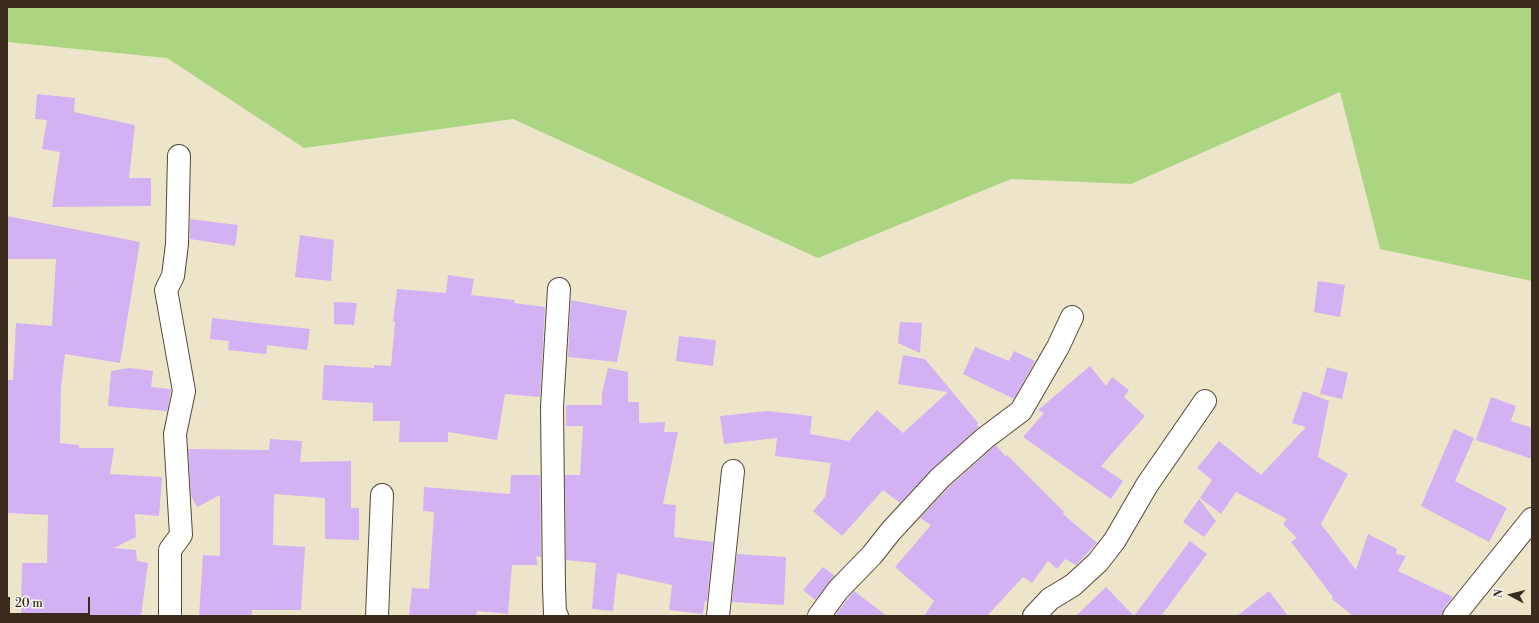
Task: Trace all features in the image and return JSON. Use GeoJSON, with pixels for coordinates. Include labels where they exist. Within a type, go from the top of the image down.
{"type":"FeatureCollection","features":[{"type":"Feature","properties":{"kind":"street"},"geometry":{"type":"LineString","coordinates":[[170,616],[170,550],[181,535],[175,434],[184,391],[166,290],[173,276],[177,244],[179,156]]}},
{"type":"Feature","properties":{"kind":"street"},"geometry":{"type":"LineString","coordinates":[[557,616],[555,614],[554,587],[552,407],[559,289]]}},
{"type":"Feature","properties":{"kind":"street"},"geometry":{"type":"LineString","coordinates":[[819,616],[838,590],[872,555],[891,531],[940,478],[985,438],[1021,411],[1058,347],[1072,316]]}},
{"type":"Feature","properties":{"kind":"street"},"geometry":{"type":"LineString","coordinates":[[1034,616],[1050,599],[1073,585],[1098,562],[1115,540],[1147,485],[1204,401]]}},
{"type":"Feature","properties":{"kind":"street"},"geometry":{"type":"LineString","coordinates":[[718,616],[733,471]]}},
{"type":"Feature","properties":{"kind":"street"},"geometry":{"type":"LineString","coordinates":[[377,616],[382,495]]}},
{"type":"Feature","properties":{"kind":"street"},"geometry":{"type":"LineString","coordinates":[[1454,616],[1532,519]]}},
{"type":"Feature","properties":{"kind":"green space"},"geometry":{"type":"Polygon","coordinates":[[[7,7],[1532,7],[1532,281],[1380,249],[1340,92],[1131,184],[1011,179],[818,258],[513,119],[304,148],[167,58],[7,42],[7,7]]]}},
{"type":"Feature","properties":{"kind":"building"},"geometry":{"type":"Polygon","coordinates":[[[37,94],[75,98],[74,112],[135,125],[129,178],[151,178],[151,206],[52,207],[60,152],[42,149],[47,120],[35,119],[37,94]]]}},
{"type":"Feature","properties":{"kind":"building"},"geometry":{"type":"Polygon","coordinates":[[[7,216],[140,242],[120,363],[65,354],[61,388],[60,443],[79,445],[79,448],[114,448],[110,474],[162,477],[159,516],[135,514],[136,537],[114,548],[136,550],[137,561],[148,563],[141,616],[21,616],[22,563],[47,563],[48,515],[7,513],[7,380],[13,380],[16,323],[52,326],[56,259],[7,259],[7,216]]]}},
{"type":"Feature","properties":{"kind":"building"},"geometry":{"type":"Polygon","coordinates":[[[190,219],[238,225],[235,246],[190,239],[190,219]]]}},
{"type":"Feature","properties":{"kind":"building"},"geometry":{"type":"Polygon","coordinates":[[[300,235],[334,240],[331,281],[295,277],[300,235]]]}},
{"type":"Feature","properties":{"kind":"building"},"geometry":{"type":"Polygon","coordinates":[[[448,275],[474,279],[471,295],[515,300],[514,303],[545,307],[540,397],[505,394],[497,440],[448,432],[448,442],[399,442],[400,421],[373,421],[373,403],[322,400],[324,365],[374,368],[374,365],[391,366],[395,322],[393,321],[397,289],[446,293],[448,275]]]}},
{"type":"Feature","properties":{"kind":"building"},"geometry":{"type":"Polygon","coordinates":[[[1318,281],[1345,285],[1340,317],[1314,312],[1318,281]]]}},
{"type":"Feature","properties":{"kind":"building"},"geometry":{"type":"Polygon","coordinates":[[[571,300],[627,311],[617,362],[568,357],[571,300]]]}},
{"type":"Feature","properties":{"kind":"building"},"geometry":{"type":"Polygon","coordinates":[[[334,302],[357,303],[354,325],[334,324],[334,302]]]}},
{"type":"Feature","properties":{"kind":"building"},"geometry":{"type":"Polygon","coordinates":[[[212,318],[310,329],[307,350],[267,345],[266,354],[228,350],[229,341],[210,339],[212,318]]]}},
{"type":"Feature","properties":{"kind":"building"},"geometry":{"type":"Polygon","coordinates":[[[900,322],[922,323],[920,353],[898,343],[900,322]]]}},
{"type":"Feature","properties":{"kind":"building"},"geometry":{"type":"Polygon","coordinates":[[[679,336],[716,340],[713,366],[676,361],[679,336]]]}},
{"type":"Feature","properties":{"kind":"building"},"geometry":{"type":"Polygon","coordinates":[[[975,347],[1009,361],[1014,351],[1035,361],[1014,399],[963,374],[975,347]]]}},
{"type":"Feature","properties":{"kind":"building"},"geometry":{"type":"Polygon","coordinates":[[[903,355],[925,359],[978,423],[977,425],[979,427],[932,469],[900,503],[883,490],[842,536],[813,511],[825,497],[831,463],[775,456],[777,438],[724,444],[720,416],[767,411],[812,416],[810,434],[849,441],[877,410],[903,433],[948,392],[898,384],[903,355]]]}},
{"type":"Feature","properties":{"kind":"building"},"geometry":{"type":"Polygon","coordinates":[[[1090,366],[1106,386],[1112,377],[1129,390],[1124,397],[1145,416],[1101,466],[1123,481],[1111,499],[1023,437],[1044,413],[1038,410],[1090,366]]]}},
{"type":"Feature","properties":{"kind":"building"},"geometry":{"type":"Polygon","coordinates":[[[1327,367],[1348,373],[1342,399],[1320,394],[1327,367]]]}},
{"type":"Feature","properties":{"kind":"building"},"geometry":{"type":"Polygon","coordinates":[[[130,368],[153,371],[151,387],[171,389],[167,411],[108,406],[111,371],[130,368]]]}},
{"type":"Feature","properties":{"kind":"building"},"geometry":{"type":"Polygon","coordinates":[[[608,368],[628,372],[628,402],[639,402],[639,423],[665,422],[664,432],[678,432],[663,504],[676,505],[674,537],[713,542],[707,601],[705,601],[703,614],[669,610],[672,585],[617,573],[613,611],[592,609],[596,563],[566,560],[565,475],[580,475],[583,426],[566,426],[566,405],[602,405],[602,393],[608,368]]]}},
{"type":"Feature","properties":{"kind":"building"},"geometry":{"type":"Polygon","coordinates":[[[1303,391],[1329,401],[1318,457],[1348,474],[1321,524],[1356,570],[1368,534],[1397,549],[1396,554],[1406,556],[1398,571],[1453,597],[1444,608],[1442,616],[1353,616],[1332,599],[1333,597],[1291,542],[1297,538],[1283,524],[1287,519],[1236,492],[1221,514],[1200,498],[1212,480],[1197,468],[1219,441],[1261,475],[1306,427],[1292,423],[1303,391]]]}},
{"type":"Feature","properties":{"kind":"building"},"geometry":{"type":"Polygon","coordinates":[[[1491,397],[1516,406],[1511,421],[1532,428],[1532,459],[1476,440],[1491,397]]]}},
{"type":"Feature","properties":{"kind":"building"},"geometry":{"type":"Polygon","coordinates":[[[1454,429],[1474,438],[1455,481],[1507,508],[1489,542],[1421,506],[1454,429]]]}},
{"type":"Feature","properties":{"kind":"building"},"geometry":{"type":"Polygon","coordinates":[[[270,439],[302,441],[300,462],[351,461],[351,508],[359,508],[359,540],[325,539],[325,498],[274,494],[273,545],[305,547],[301,610],[252,610],[252,616],[199,616],[203,555],[220,556],[220,495],[197,507],[191,496],[188,449],[269,450],[270,439]]]}},
{"type":"Feature","properties":{"kind":"building"},"geometry":{"type":"Polygon","coordinates":[[[996,445],[1006,457],[1007,455],[1064,512],[1063,514],[1097,543],[1076,565],[1065,559],[1057,569],[1048,561],[1032,583],[1023,577],[987,616],[924,616],[934,601],[895,567],[931,525],[920,518],[949,487],[996,445]]]}},
{"type":"Feature","properties":{"kind":"building"},"geometry":{"type":"Polygon","coordinates":[[[511,475],[540,475],[541,557],[536,556],[538,565],[512,565],[508,614],[477,611],[476,616],[409,616],[412,588],[429,589],[434,512],[423,511],[424,487],[510,494],[511,475]]]}},
{"type":"Feature","properties":{"kind":"building"},"geometry":{"type":"Polygon","coordinates":[[[1199,499],[1216,521],[1204,537],[1183,522],[1199,499]]]}},
{"type":"Feature","properties":{"kind":"building"},"geometry":{"type":"Polygon","coordinates":[[[1190,541],[1207,554],[1161,616],[1134,616],[1190,541]]]}},
{"type":"Feature","properties":{"kind":"building"},"geometry":{"type":"Polygon","coordinates":[[[737,554],[786,557],[784,605],[732,602],[737,554]]]}},
{"type":"Feature","properties":{"kind":"building"},"geometry":{"type":"Polygon","coordinates":[[[823,567],[835,576],[815,600],[803,590],[823,567]]]}},
{"type":"Feature","properties":{"kind":"building"},"geometry":{"type":"Polygon","coordinates":[[[1106,587],[1134,616],[1076,616],[1106,587]]]}},
{"type":"Feature","properties":{"kind":"building"},"geometry":{"type":"Polygon","coordinates":[[[854,591],[887,616],[835,616],[854,591]]]}},
{"type":"Feature","properties":{"kind":"building"},"geometry":{"type":"Polygon","coordinates":[[[1269,591],[1288,616],[1237,616],[1269,591]]]}}]}
